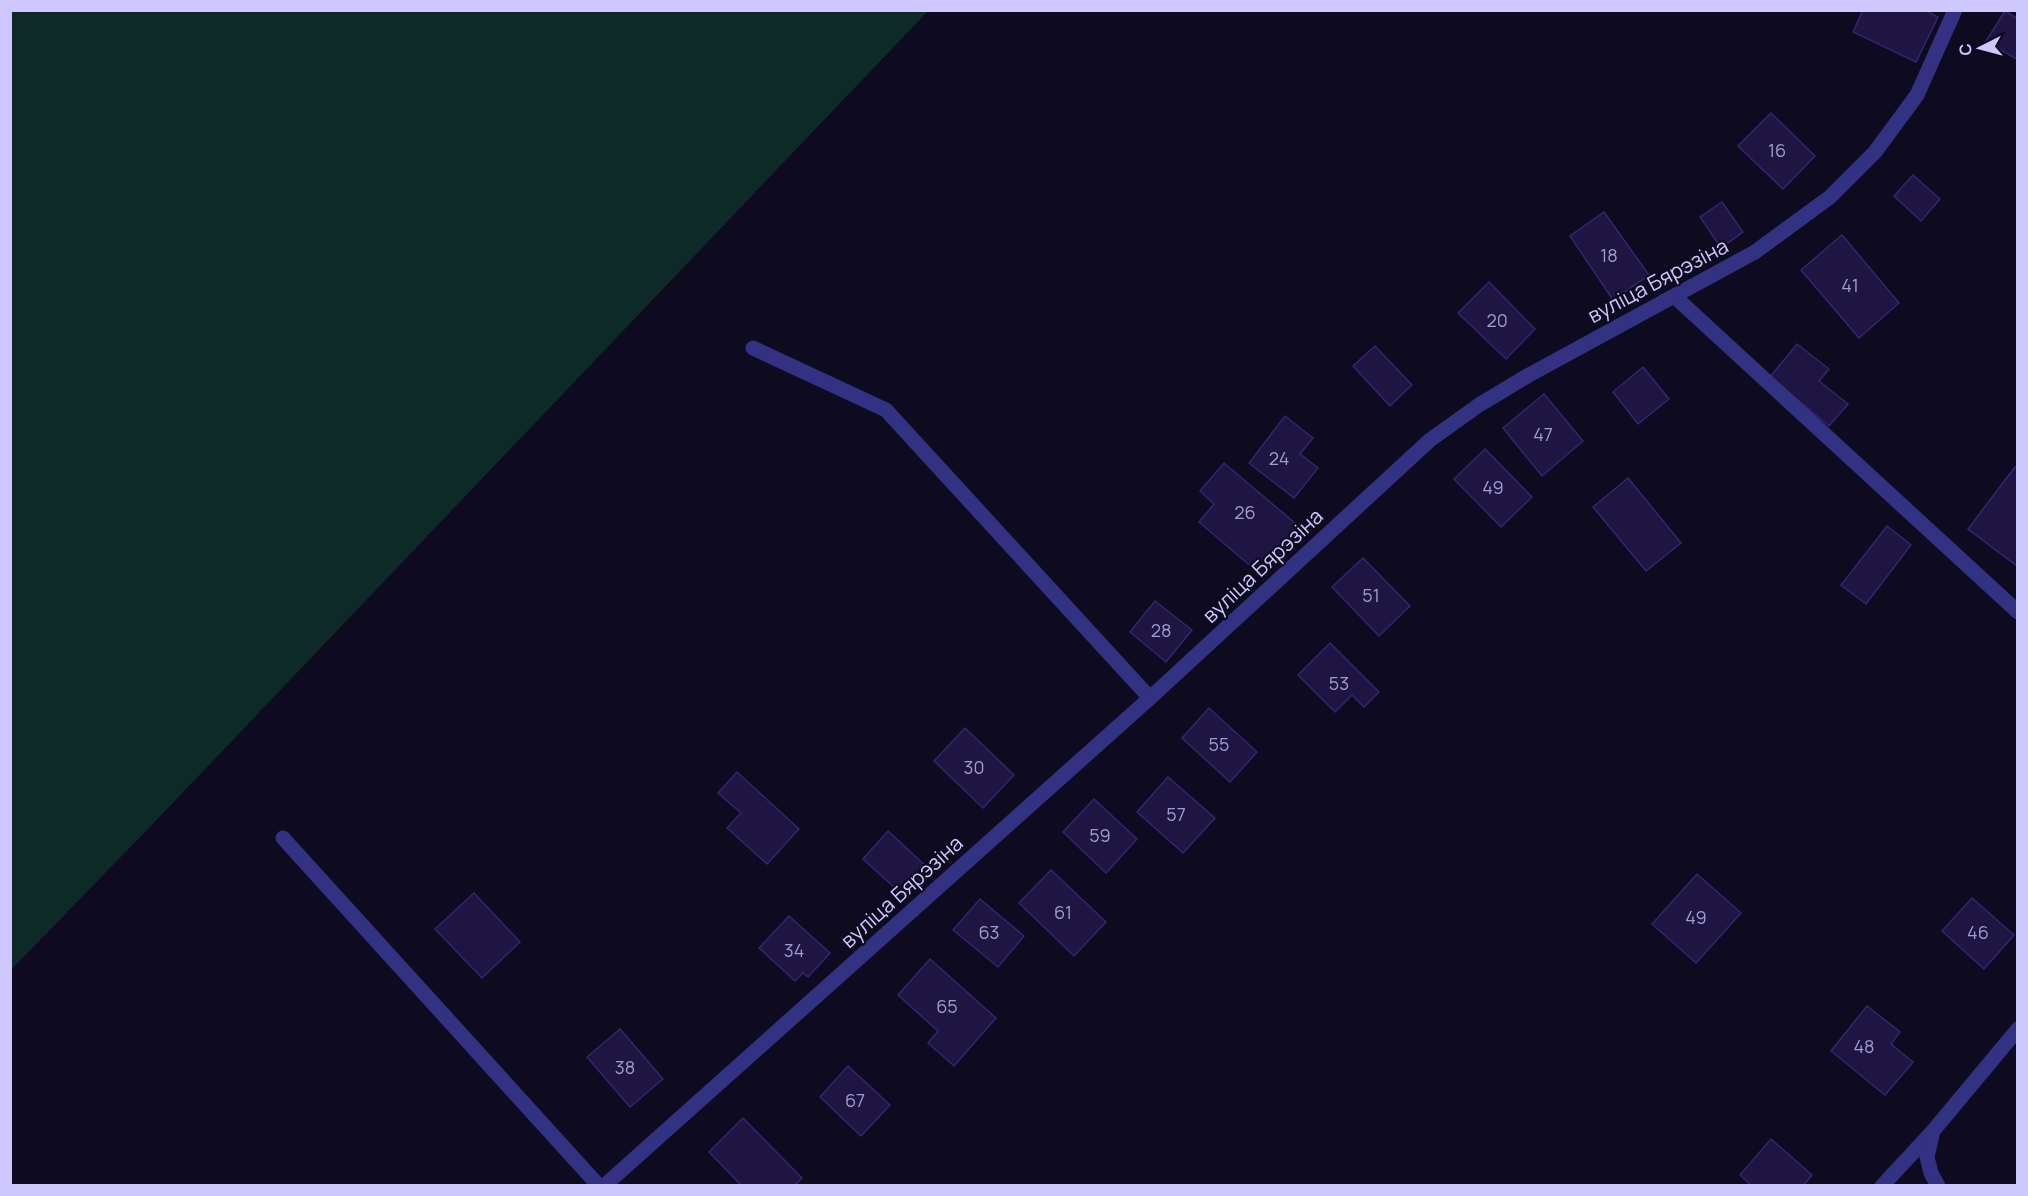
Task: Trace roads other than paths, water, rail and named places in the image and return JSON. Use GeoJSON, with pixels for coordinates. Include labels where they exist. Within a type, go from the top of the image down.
{"type":"FeatureCollection","features":[{"type":"Feature","properties":{"kind":"street","name":"вуліца Бярэзіна"},"geometry":{"type":"LineString","coordinates":[[604,1185],[1150,698],[1430,440],[1479,405],[1529,375],[1755,252],[1830,197],[1875,152],[1917,95],[1954,10]]}},
{"type":"Feature","properties":{"kind":"street"},"geometry":{"type":"LineString","coordinates":[[1674,296],[2018,612]]}},
{"type":"Feature","properties":{"kind":"street"},"geometry":{"type":"LineString","coordinates":[[753,348],[886,410],[1150,698]]}},
{"type":"Feature","properties":{"kind":"street"},"geometry":{"type":"LineString","coordinates":[[283,838],[598,1185]]}},
{"type":"Feature","properties":{"kind":"street"},"geometry":{"type":"LineString","coordinates":[[1882,1185],[1933,1131],[2018,1029]]}},
{"type":"Feature","properties":{"kind":"street"},"geometry":{"type":"LineString","coordinates":[[1933,1131],[1927,1157],[1931,1173],[1938,1185]]}}]}
